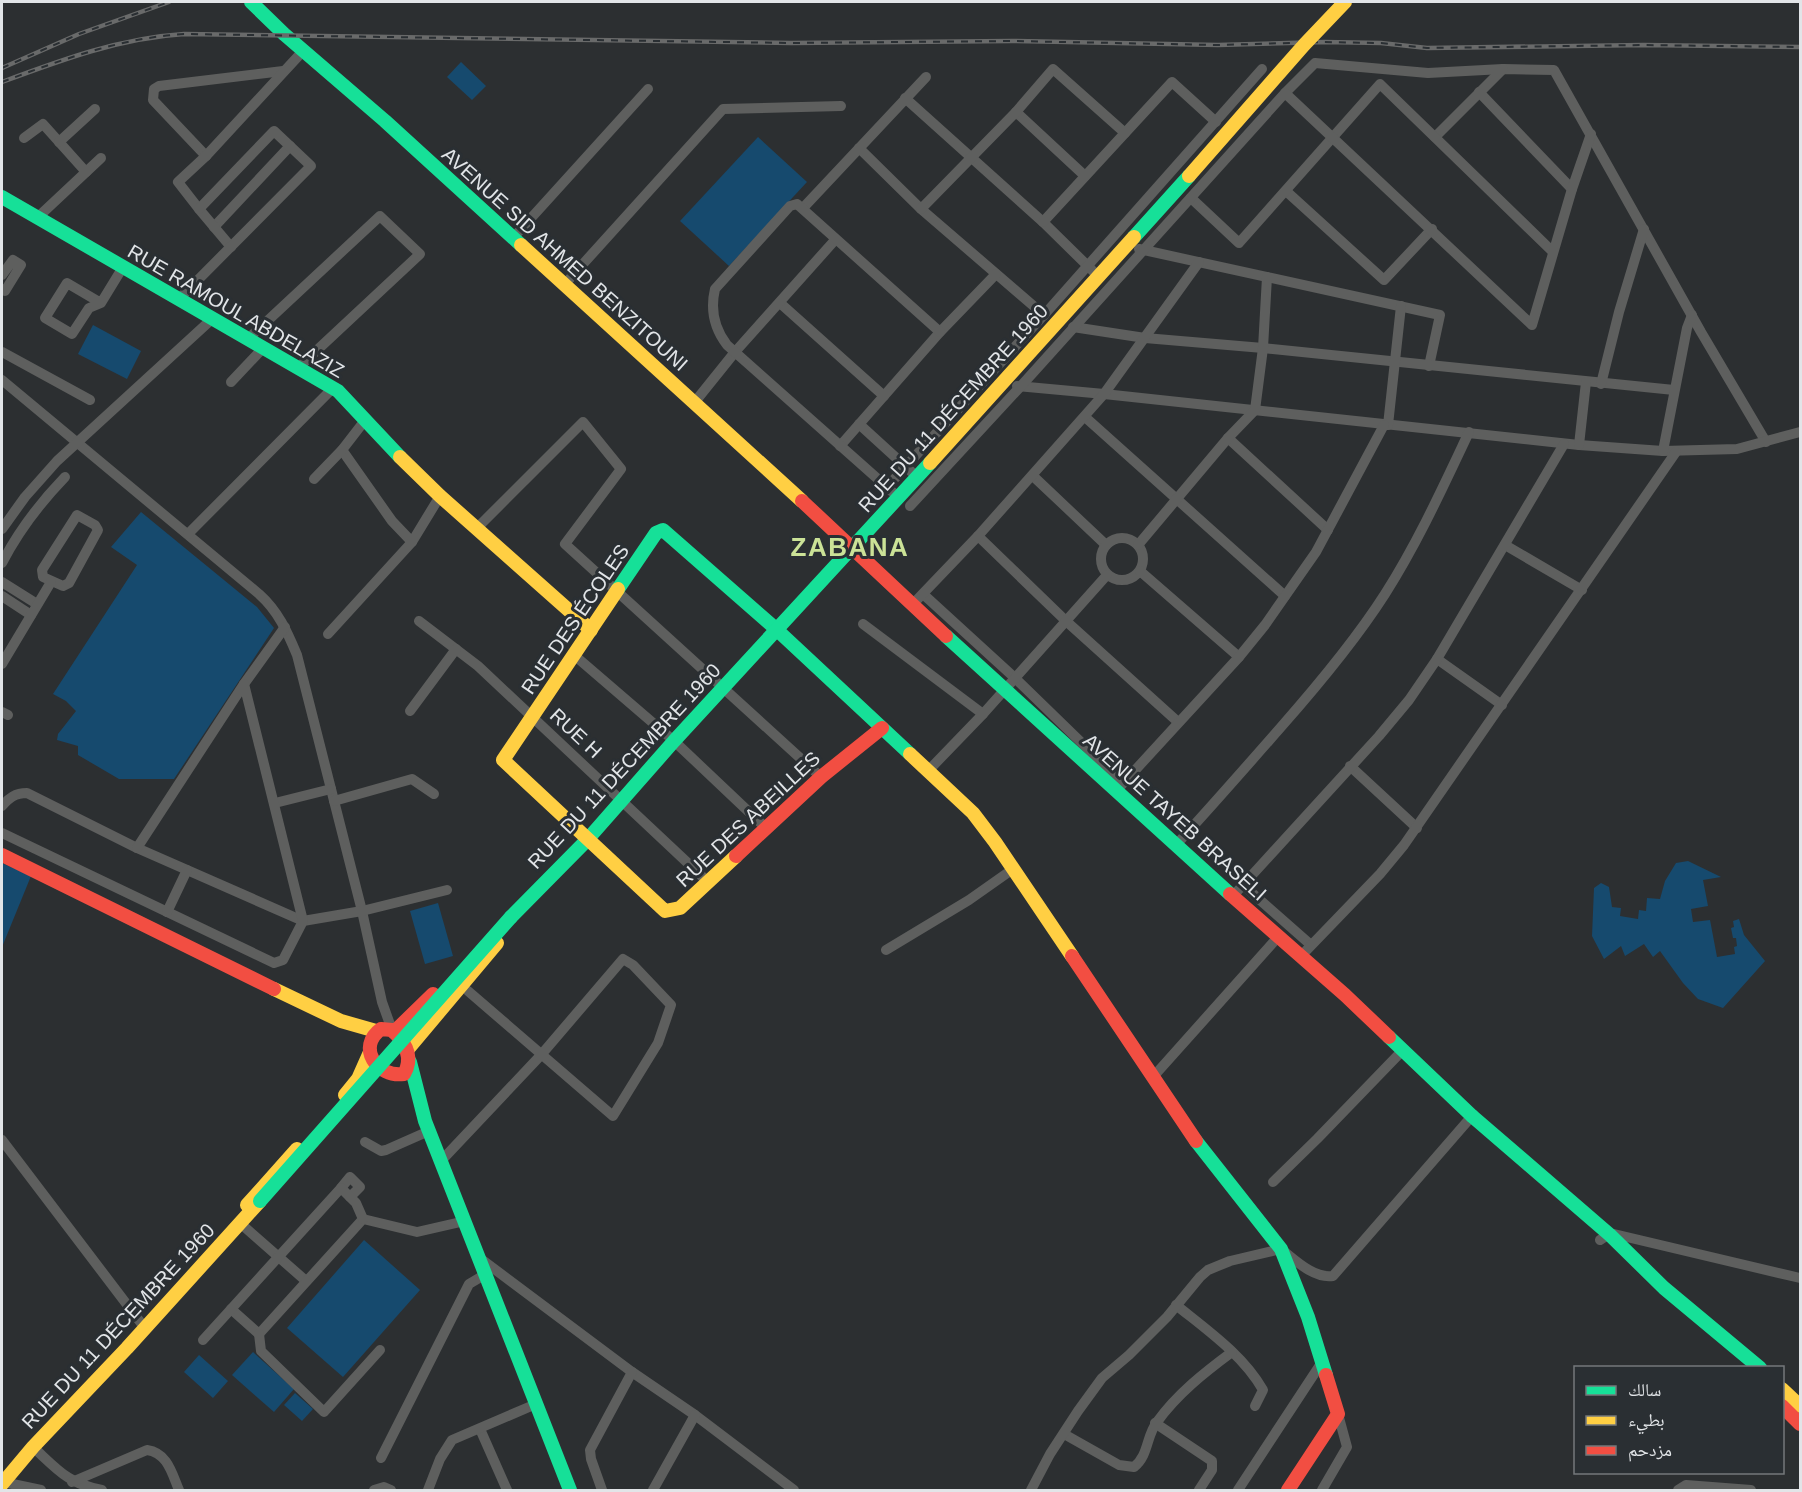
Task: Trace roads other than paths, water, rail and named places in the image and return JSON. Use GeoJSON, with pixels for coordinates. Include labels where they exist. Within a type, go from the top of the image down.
{"type":"FeatureCollection","features":[{"type":"Feature","properties":{"kind":"main road","name":"AVENUE SID AHMED BENZITOUNI"},"geometry":{"type":"LineString","coordinates":[[251,2],[513,237],[852,547]]}},
{"type":"Feature","properties":{"kind":"main road","name":"RUE DU 11 DÉCEMBRE 1960"},"geometry":{"type":"LineString","coordinates":[[2,1483],[260,1201],[511,917],[587,840],[674,741],[852,547],[892,492],[916,476],[999,387],[1345,2]]}},
{"type":"Feature","properties":{"kind":"main road","name":"RUE RAMOUL ABDELAZIZ"},"geometry":{"type":"LineString","coordinates":[[2,196],[333,388],[440,496],[591,630]]}},
{"type":"Feature","properties":{"kind":"main road","name":"RUE DES ÉCOLES"},"geometry":{"type":"LineString","coordinates":[[587,840],[503,760],[656,533],[663,530],[776,629]]}},
{"type":"Feature","properties":{"kind":"main road","name":"AVENUE TAYEB BRASELI"},"geometry":{"type":"LineString","coordinates":[[852,547],[1005,689],[1120,787],[1175,846],[1378,1026],[1402,1051],[1605,1238]]}},
{"type":"Feature","properties":{"kind":"main road"},"geometry":{"type":"LineString","coordinates":[[776,629],[973,813],[1203,1152],[1281,1248],[1308,1317],[1338,1414],[1288,1491]]}},
{"type":"Feature","properties":{"kind":"main road","name":"RUE DES ABEILLES"},"geometry":{"type":"LineString","coordinates":[[587,840],[665,911],[680,908],[821,777],[882,728]]}},
{"type":"Feature","properties":{"kind":"main road"},"geometry":{"type":"LineString","coordinates":[[2,855],[341,1021],[386,1030],[404,1041],[427,1126],[570,1491]]}},
{"type":"Feature","properties":{"kind":"main road","name":"RUE DU 11 DÉCEMBRE 1960"},"geometry":{"type":"LineString","coordinates":[[386,1030],[421,1008],[507,912],[536,890]]}},
{"type":"Feature","properties":{"kind":"main road","name":"RUE DU 11 DÉCEMBRE 1960"},"geometry":{"type":"LineString","coordinates":[[409,1056],[517,920],[536,890]]}},
{"type":"Feature","properties":{"kind":"main road"},"geometry":{"type":"LineString","coordinates":[[341,1021],[370,1050],[375,1062],[406,1091],[427,1126]]}},
{"type":"Feature","properties":{"kind":"main road"},"geometry":{"type":"LineString","coordinates":[[370,1050],[370,1038],[386,1030]]}},
{"type":"Feature","properties":{"kind":"main road","name":"RUE DU 11 DÉCEMBRE 1960"},"geometry":{"type":"LineString","coordinates":[[240,1223],[244,1208],[251,1199],[351,1088],[363,1071],[370,1050]]}},
{"type":"Feature","properties":{"kind":"main road"},"geometry":{"type":"LineString","coordinates":[[388,1076],[404,1074],[409,1056]]}},
{"type":"Feature","properties":{"kind":"main road","name":"RUE DU 11 DÉCEMBRE 1960"},"geometry":{"type":"LineString","coordinates":[[240,1223],[256,1213],[371,1085],[388,1076]]}},
{"type":"Feature","properties":{"kind":"main road"},"geometry":{"type":"LineString","coordinates":[[1605,1238],[1740,1366]]}},
{"type":"Feature","properties":{"kind":"main road"},"geometry":{"type":"LineString","coordinates":[[1605,1238],[1758,1366]]}},
{"type":"Feature","properties":{"kind":"main road"},"geometry":{"type":"LineString","coordinates":[[1784,1391],[1800,1406]]}},
{"type":"Feature","properties":{"kind":"main road"},"geometry":{"type":"LineString","coordinates":[[1784,1408],[1800,1424]]}},
{"type":"Feature","properties":{"kind":"street"},"geometry":{"type":"LineString","coordinates":[[231,247],[178,182],[206,156],[303,51]]}},
{"type":"Feature","properties":{"kind":"street"},"geometry":{"type":"LineString","coordinates":[[910,506],[1285,93],[1315,63],[1428,73],[1503,69],[1554,70],[1766,442]]}},
{"type":"Feature","properties":{"kind":"street"},"geometry":{"type":"LineString","coordinates":[[921,209],[1016,112],[1053,69],[1125,133]]}},
{"type":"Feature","properties":{"kind":"street"},"geometry":{"type":"LineString","coordinates":[[940,332],[797,204],[790,206],[715,289],[712,309],[716,326],[723,339],[735,352],[892,492],[904,466],[1044,315],[1262,69]]}},
{"type":"Feature","properties":{"kind":"street"},"geometry":{"type":"LineString","coordinates":[[1435,137],[1503,69]]}},
{"type":"Feature","properties":{"kind":"street"},"geometry":{"type":"LineString","coordinates":[[206,156],[153,100],[154,89],[159,86],[283,71]]}},
{"type":"Feature","properties":{"kind":"street"},"geometry":{"type":"LineString","coordinates":[[803,208],[926,77]]}},
{"type":"Feature","properties":{"kind":"street"},"geometry":{"type":"LineString","coordinates":[[1043,222],[1172,82],[1216,122]]}},
{"type":"Feature","properties":{"kind":"street"},"geometry":{"type":"LineString","coordinates":[[1191,198],[1239,243],[1380,84],[1553,252]]}},
{"type":"Feature","properties":{"kind":"street"},"geometry":{"type":"LineString","coordinates":[[513,237],[648,89]]}},
{"type":"Feature","properties":{"kind":"street"},"geometry":{"type":"LineString","coordinates":[[1479,92],[1572,189]]}},
{"type":"Feature","properties":{"kind":"street"},"geometry":{"type":"LineString","coordinates":[[1285,93],[1532,325],[1572,189],[1591,134]]}},
{"type":"Feature","properties":{"kind":"street"},"geometry":{"type":"LineString","coordinates":[[905,98],[1043,222],[1099,277]]}},
{"type":"Feature","properties":{"kind":"street"},"geometry":{"type":"LineString","coordinates":[[564,285],[723,109],[841,106]]}},
{"type":"Feature","properties":{"kind":"street"},"geometry":{"type":"LineString","coordinates":[[59,142],[96,109]]}},
{"type":"Feature","properties":{"kind":"street"},"geometry":{"type":"LineString","coordinates":[[1016,112],[1085,176]]}},
{"type":"Feature","properties":{"kind":"street"},"geometry":{"type":"LineString","coordinates":[[24,138],[43,124],[86,172]]}},
{"type":"Feature","properties":{"kind":"street"},"geometry":{"type":"LineString","coordinates":[[178,300],[311,166],[274,132],[199,210]]}},
{"type":"Feature","properties":{"kind":"street"},"geometry":{"type":"LineString","coordinates":[[214,227],[290,146]]}},
{"type":"Feature","properties":{"kind":"street"},"geometry":{"type":"LineString","coordinates":[[859,148],[921,209],[1044,315]]}},
{"type":"Feature","properties":{"kind":"street"},"geometry":{"type":"LineString","coordinates":[[37,218],[101,158]]}},
{"type":"Feature","properties":{"kind":"street"},"geometry":{"type":"LineString","coordinates":[[1286,191],[1384,280],[1432,229]]}},
{"type":"Feature","properties":{"kind":"street"},"geometry":{"type":"LineString","coordinates":[[249,338],[381,216],[420,254],[299,367]]}},
{"type":"Feature","properties":{"kind":"street"},"geometry":{"type":"LineString","coordinates":[[1601,384],[1619,312],[1644,229]]}},
{"type":"Feature","properties":{"kind":"street"},"geometry":{"type":"LineString","coordinates":[[694,403],[735,352],[835,240]]}},
{"type":"Feature","properties":{"kind":"street"},"geometry":{"type":"LineString","coordinates":[[1127,246],[1440,315],[1429,366]]}},
{"type":"Feature","properties":{"kind":"street"},"geometry":{"type":"LineString","coordinates":[[2,275],[13,260],[21,265],[5,291],[2,289]]}},
{"type":"Feature","properties":{"kind":"street"},"geometry":{"type":"LineString","coordinates":[[912,605],[978,536],[1085,417],[1199,262]]}},
{"type":"Feature","properties":{"kind":"street"},"geometry":{"type":"LineString","coordinates":[[101,303],[67,283],[45,318],[72,334],[89,308],[101,303],[123,267]]}},
{"type":"Feature","properties":{"kind":"street"},"geometry":{"type":"LineString","coordinates":[[840,446],[940,332],[996,274]]}},
{"type":"Feature","properties":{"kind":"street"},"geometry":{"type":"LineString","coordinates":[[1138,545],[1228,438],[1255,410],[1263,348],[1267,277]]}},
{"type":"Feature","properties":{"kind":"street"},"geometry":{"type":"LineString","coordinates":[[780,303],[884,396]]}},
{"type":"Feature","properties":{"kind":"street"},"geometry":{"type":"LineString","coordinates":[[923,594],[1015,678],[1120,787],[1239,657],[1286,596],[1316,552],[1386,425],[1401,306]]}},
{"type":"Feature","properties":{"kind":"street"},"geometry":{"type":"LineString","coordinates":[[1663,451],[1687,328],[1692,315]]}},
{"type":"Feature","properties":{"kind":"street"},"geometry":{"type":"LineString","coordinates":[[2,529],[39,480],[212,319]]}},
{"type":"Feature","properties":{"kind":"street"},"geometry":{"type":"LineString","coordinates":[[1073,327],[1145,338],[1674,390]]}},
{"type":"Feature","properties":{"kind":"street"},"geometry":{"type":"LineString","coordinates":[[231,382],[264,347]]}},
{"type":"Feature","properties":{"kind":"street"},"geometry":{"type":"LineString","coordinates":[[2,352],[90,400]]}},
{"type":"Feature","properties":{"kind":"street"},"geometry":{"type":"LineString","coordinates":[[2,380],[269,603],[285,627],[297,655],[362,911],[386,1030]]}},
{"type":"Feature","properties":{"kind":"street"},"geometry":{"type":"LineString","coordinates":[[1579,445],[1586,382]]}},
{"type":"Feature","properties":{"kind":"street"},"geometry":{"type":"LineString","coordinates":[[999,387],[1021,386],[1469,432],[1564,444],[1676,452],[1737,448],[1800,432]]}},
{"type":"Feature","properties":{"kind":"street"},"geometry":{"type":"LineString","coordinates":[[188,534],[333,388]]}},
{"type":"Feature","properties":{"kind":"street"},"geometry":{"type":"LineString","coordinates":[[1085,417],[1286,596]]}},
{"type":"Feature","properties":{"kind":"street"},"geometry":{"type":"LineString","coordinates":[[314,479],[342,450],[366,419]]}},
{"type":"Feature","properties":{"kind":"street"},"geometry":{"type":"LineString","coordinates":[[476,529],[583,422],[621,469],[565,544],[821,777]]}},
{"type":"Feature","properties":{"kind":"street"},"geometry":{"type":"LineString","coordinates":[[859,424],[916,476]]}},
{"type":"Feature","properties":{"kind":"street"},"geometry":{"type":"LineString","coordinates":[[1175,846],[1317,686],[1353,639],[1384,595],[1411,550],[1438,500],[1469,432]]}},
{"type":"Feature","properties":{"kind":"street"},"geometry":{"type":"LineString","coordinates":[[1228,438],[1328,530]]}},
{"type":"Feature","properties":{"kind":"street"},"geometry":{"type":"LineString","coordinates":[[1232,897],[1395,718],[1437,659],[1564,444]]}},
{"type":"Feature","properties":{"kind":"street"},"geometry":{"type":"LineString","coordinates":[[342,450],[392,521],[412,542]]}},
{"type":"Feature","properties":{"kind":"street"},"geometry":{"type":"LineString","coordinates":[[1301,956],[1380,874],[1417,828],[1676,452]]}},
{"type":"Feature","properties":{"kind":"street"},"geometry":{"type":"LineString","coordinates":[[1033,476],[1106,545]]}},
{"type":"Feature","properties":{"kind":"street"},"geometry":{"type":"LineString","coordinates":[[2,563],[22,527],[65,477]]}},
{"type":"Feature","properties":{"kind":"street"},"geometry":{"type":"LineString","coordinates":[[328,634],[412,542],[440,496]]}},
{"type":"Feature","properties":{"kind":"street"},"geometry":{"type":"LineString","coordinates":[[80,515],[95,525],[98,530],[69,583],[63,586],[51,582],[43,577],[42,570],[76,516],[80,515]]}},
{"type":"Feature","properties":{"kind":"street"},"geometry":{"type":"LineString","coordinates":[[978,536],[1066,621],[1178,722]]}},
{"type":"Feature","properties":{"kind":"street"},"geometry":{"type":"LineString","coordinates":[[1122,538],[1138,545],[1143,558],[1140,572],[1135,577],[1121,581],[1107,575],[1101,564],[1106,545],[1122,538]]}},
{"type":"Feature","properties":{"kind":"street"},"geometry":{"type":"LineString","coordinates":[[1505,545],[1581,590]]}},
{"type":"Feature","properties":{"kind":"street"},"geometry":{"type":"LineString","coordinates":[[1140,572],[1239,657]]}},
{"type":"Feature","properties":{"kind":"street"},"geometry":{"type":"LineString","coordinates":[[928,771],[983,714],[1107,575]]}},
{"type":"Feature","properties":{"kind":"street"},"geometry":{"type":"LineString","coordinates":[[2,582],[38,604]]}},
{"type":"Feature","properties":{"kind":"street"},"geometry":{"type":"LineString","coordinates":[[2,664],[51,582]]}},
{"type":"Feature","properties":{"kind":"street"},"geometry":{"type":"LineString","coordinates":[[2,596],[31,615]]}},
{"type":"Feature","properties":{"kind":"street","name":"RUE H"},"geometry":{"type":"LineString","coordinates":[[419,621],[478,666],[708,882]]}},
{"type":"Feature","properties":{"kind":"street"},"geometry":{"type":"LineString","coordinates":[[863,624],[983,714]]}},
{"type":"Feature","properties":{"kind":"street"},"geometry":{"type":"LineString","coordinates":[[137,848],[244,684],[285,627]]}},
{"type":"Feature","properties":{"kind":"street"},"geometry":{"type":"LineString","coordinates":[[410,711],[456,650]]}},
{"type":"Feature","properties":{"kind":"street"},"geometry":{"type":"LineString","coordinates":[[574,655],[674,741],[766,828]]}},
{"type":"Feature","properties":{"kind":"street"},"geometry":{"type":"LineString","coordinates":[[1437,659],[1502,705]]}},
{"type":"Feature","properties":{"kind":"street"},"geometry":{"type":"LineString","coordinates":[[2,833],[274,963],[284,960],[303,921],[244,684]]}},
{"type":"Feature","properties":{"kind":"street"},"geometry":{"type":"LineString","coordinates":[[1350,766],[1417,828]]}},
{"type":"Feature","properties":{"kind":"street"},"geometry":{"type":"LineString","coordinates":[[334,801],[412,779],[434,794]]}},
{"type":"Feature","properties":{"kind":"street"},"geometry":{"type":"LineString","coordinates":[[275,803],[331,789]]}},
{"type":"Feature","properties":{"kind":"street"},"geometry":{"type":"LineString","coordinates":[[2,806],[9,798],[27,792],[137,848],[303,921],[362,911],[447,890]]}},
{"type":"Feature","properties":{"kind":"street"},"geometry":{"type":"LineString","coordinates":[[886,950],[969,900],[1013,869]]}},
{"type":"Feature","properties":{"kind":"street"},"geometry":{"type":"LineString","coordinates":[[167,912],[187,870]]}},
{"type":"Feature","properties":{"kind":"street"},"geometry":{"type":"LineString","coordinates":[[1243,885],[1311,945]]}},
{"type":"Feature","properties":{"kind":"street"},"geometry":{"type":"LineString","coordinates":[[1153,1077],[1279,936]]}},
{"type":"Feature","properties":{"kind":"street"},"geometry":{"type":"LineString","coordinates":[[441,1161],[541,1055],[623,959],[633,965],[671,1005],[657,1043],[613,1116],[541,1055],[468,991]]}},
{"type":"Feature","properties":{"kind":"street"},"geometry":{"type":"LineString","coordinates":[[1273,1182],[1402,1051]]}},
{"type":"Feature","properties":{"kind":"street"},"geometry":{"type":"LineString","coordinates":[[1034,1489],[1050,1454],[1102,1378],[1152,1332],[1208,1270],[1230,1261],[1281,1248],[1309,1270],[1324,1278],[1333,1276],[1472,1116]]}},
{"type":"Feature","properties":{"kind":"street"},"geometry":{"type":"LineString","coordinates":[[365,1142],[381,1151],[386,1150],[427,1126]]}},
{"type":"Feature","properties":{"kind":"street"},"geometry":{"type":"LineString","coordinates":[[2,1140],[144,1327]]}},
{"type":"Feature","properties":{"kind":"street"},"geometry":{"type":"LineString","coordinates":[[203,1340],[350,1177],[360,1187],[350,1197],[356,1203],[363,1219]]}},
{"type":"Feature","properties":{"kind":"street"},"geometry":{"type":"LineString","coordinates":[[363,1219],[417,1232],[465,1221]]}},
{"type":"Feature","properties":{"kind":"street"},"geometry":{"type":"LineString","coordinates":[[363,1219],[260,1334],[261,1351],[324,1412],[381,1350]]}},
{"type":"Feature","properties":{"kind":"street"},"geometry":{"type":"LineString","coordinates":[[240,1223],[306,1281]]}},
{"type":"Feature","properties":{"kind":"street"},"geometry":{"type":"LineString","coordinates":[[1605,1238],[1800,1278]]}},
{"type":"Feature","properties":{"kind":"street"},"geometry":{"type":"LineString","coordinates":[[480,1259],[632,1372],[695,1415],[794,1491]]}},
{"type":"Feature","properties":{"kind":"street"},"geometry":{"type":"LineString","coordinates":[[1291,1275],[1309,1270]]}},
{"type":"Feature","properties":{"kind":"street"},"geometry":{"type":"LineString","coordinates":[[381,1458],[469,1284],[486,1274]]}},
{"type":"Feature","properties":{"kind":"street"},"geometry":{"type":"LineString","coordinates":[[1176,1305],[1232,1352],[1256,1378],[1263,1390],[1256,1406]]}},
{"type":"Feature","properties":{"kind":"street"},"geometry":{"type":"LineString","coordinates":[[231,1308],[260,1334]]}},
{"type":"Feature","properties":{"kind":"street"},"geometry":{"type":"LineString","coordinates":[[1064,1434],[1119,1465],[1130,1467],[1139,1462],[1146,1452],[1155,1423],[1196,1378],[1232,1352]]}},
{"type":"Feature","properties":{"kind":"street"},"geometry":{"type":"LineString","coordinates":[[1238,1491],[1322,1362]]}},
{"type":"Feature","properties":{"kind":"street"},"geometry":{"type":"LineString","coordinates":[[602,1491],[591,1460],[590,1450],[632,1372]]}},
{"type":"Feature","properties":{"kind":"street"},"geometry":{"type":"LineString","coordinates":[[428,1491],[440,1459],[452,1440],[536,1404]]}},
{"type":"Feature","properties":{"kind":"street"},"geometry":{"type":"LineString","coordinates":[[1322,1491],[1347,1448],[1338,1414]]}},
{"type":"Feature","properties":{"kind":"street"},"geometry":{"type":"LineString","coordinates":[[653,1491],[695,1415]]}},
{"type":"Feature","properties":{"kind":"street"},"geometry":{"type":"LineString","coordinates":[[1155,1423],[1212,1461],[1212,1470],[1199,1491]]}},
{"type":"Feature","properties":{"kind":"street"},"geometry":{"type":"LineString","coordinates":[[480,1428],[507,1491]]}},
{"type":"Feature","properties":{"kind":"street"},"geometry":{"type":"LineString","coordinates":[[33,1447],[72,1482],[102,1491]]}},
{"type":"Feature","properties":{"kind":"street"},"geometry":{"type":"LineString","coordinates":[[72,1482],[147,1450],[157,1452],[164,1458],[178,1491]]}},
{"type":"Feature","properties":{"kind":"street"},"geometry":{"type":"LineString","coordinates":[[2,1483],[41,1491]]}},
{"type":"Feature","properties":{"kind":"street"},"geometry":{"type":"LineString","coordinates":[[1678,1491],[1686,1485],[1751,1491]]}},
{"type":"Feature","properties":{"kind":"street"},"geometry":{"type":"LineString","coordinates":[[374,1491],[384,1487],[391,1491]]}},
{"type":"Feature","properties":{"kind":"railway"},"geometry":{"type":"LineString","coordinates":[[2,68],[79,34],[169,2]]}},
{"type":"Feature","properties":{"kind":"railway"},"geometry":{"type":"LineString","coordinates":[[2,82],[114,45],[184,34],[791,43],[1012,41],[1218,45],[1324,42],[1381,43],[1427,48],[1643,45],[1800,47]]}},
{"type":"Feature","properties":{"kind":"district","name":"ZABANA"},"geometry":{"type":"Point","coordinates":[850,547]}}]}
